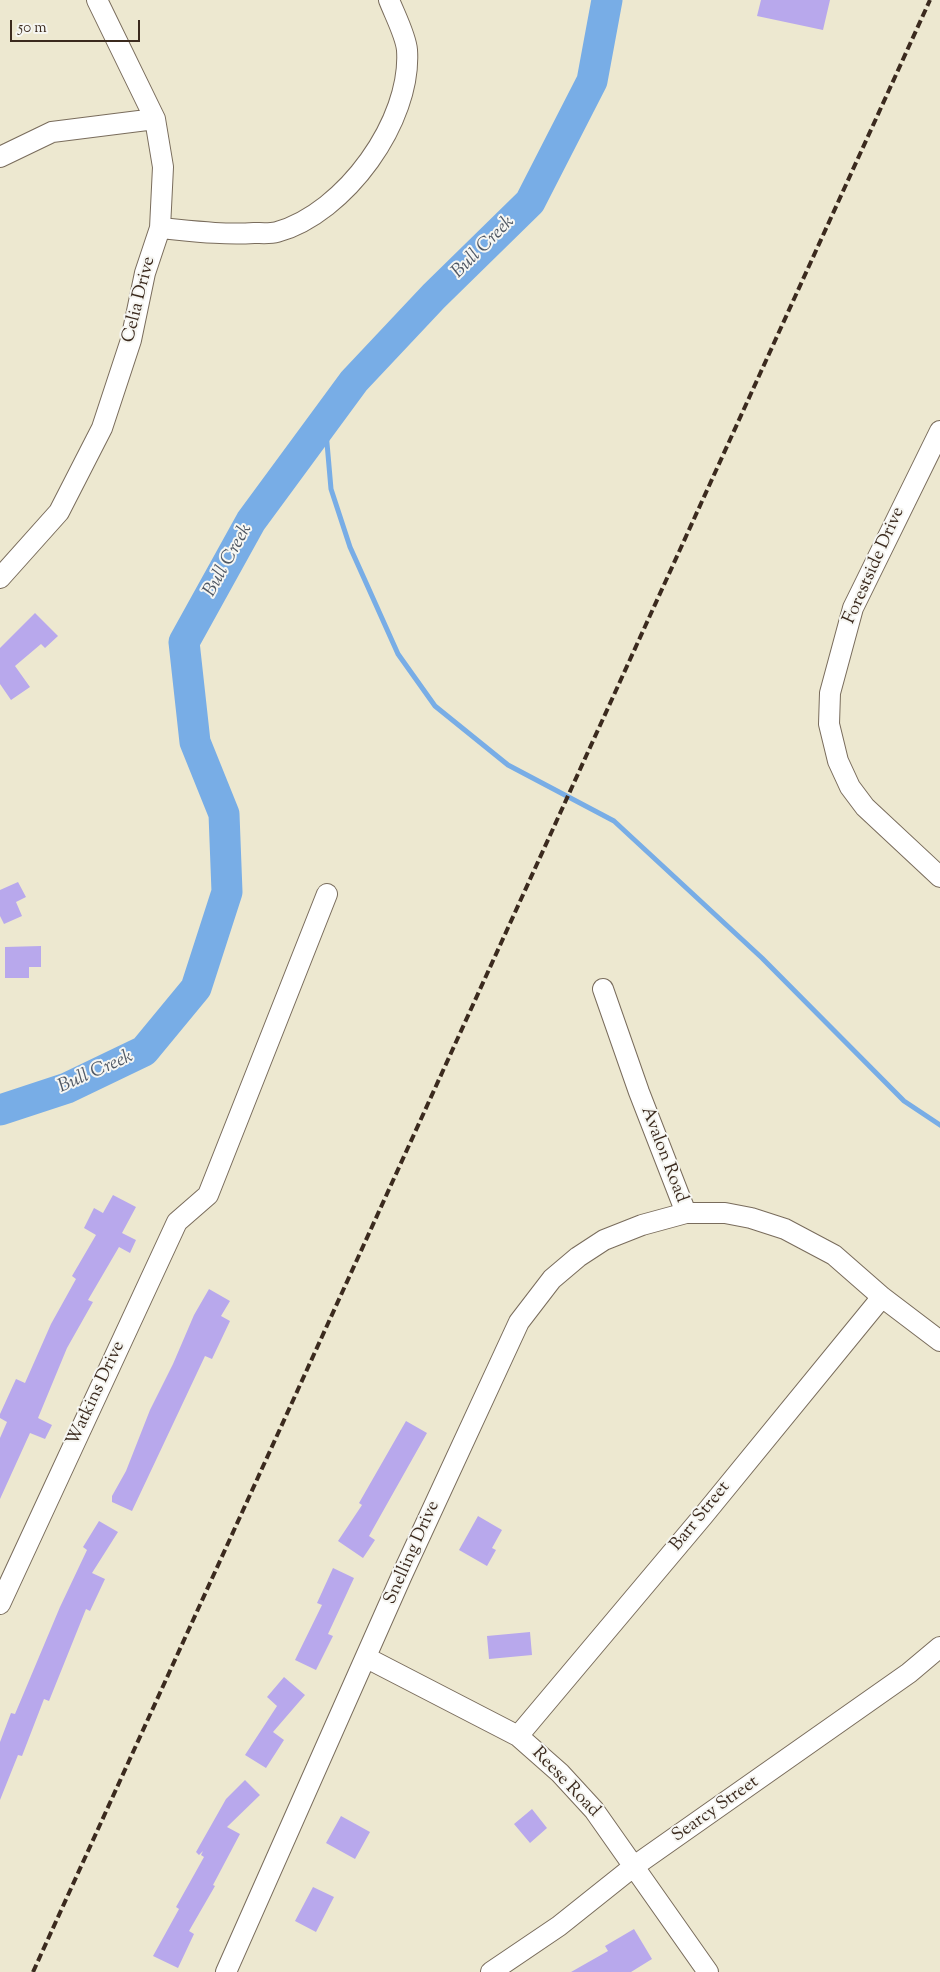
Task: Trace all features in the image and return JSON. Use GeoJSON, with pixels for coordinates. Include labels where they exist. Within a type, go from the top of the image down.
{"type":"FeatureCollection","features":[{"type":"Feature","properties":{"kind":"street","name":"Celia Drive"},"geometry":{"type":"LineString","coordinates":[[0,578],[59,512],[102,428],[131,340],[145,273],[160,228],[163,167],[155,119],[96,0]]}},
{"type":"Feature","properties":{"kind":"street"},"geometry":{"type":"LineString","coordinates":[[160,228],[226,235],[276,232],[308,219],[345,191],[380,145],[402,98],[407,49],[389,0]]}},
{"type":"Feature","properties":{"kind":"street"},"geometry":{"type":"LineString","coordinates":[[0,157],[52,132],[155,119]]}},
{"type":"Feature","properties":{"kind":"street","name":"Forestside Drive"},"geometry":{"type":"LineString","coordinates":[[940,431],[853,608],[830,694],[830,724],[838,761],[850,787],[865,807],[940,877]]}},
{"type":"Feature","properties":{"kind":"street","name":"Watkins Drive"},"geometry":{"type":"LineString","coordinates":[[0,1604],[177,1222],[208,1195],[327,894]]}},
{"type":"Feature","properties":{"kind":"street","name":"Avalon Road"},"geometry":{"type":"LineString","coordinates":[[603,989],[638,1092],[686,1213],[725,1213],[751,1218],[784,1228],[834,1255],[882,1297],[940,1341]]}},
{"type":"Feature","properties":{"kind":"street","name":"Snelling Drive"},"geometry":{"type":"LineString","coordinates":[[226,1972],[519,1322],[552,1279],[584,1253],[604,1240],[642,1225],[686,1213]]}},
{"type":"Feature","properties":{"kind":"street","name":"Barr Street"},"geometry":{"type":"LineString","coordinates":[[518,1736],[703,1516],[882,1297]]}},
{"type":"Feature","properties":{"kind":"street","name":"Searcy Street"},"geometry":{"type":"LineString","coordinates":[[491,1972],[559,1926],[634,1867],[909,1673],[940,1647]]}},
{"type":"Feature","properties":{"kind":"street","name":"Reese Road"},"geometry":{"type":"LineString","coordinates":[[367,1658],[518,1736],[560,1773],[594,1810],[708,1972]]}},
{"type":"Feature","properties":{"kind":"building"},"geometry":{"type":"Polygon","coordinates":[[[761,0],[830,0],[823,30],[757,16],[761,0]]]}},
{"type":"Feature","properties":{"kind":"building"},"geometry":{"type":"Polygon","coordinates":[[[35,613],[58,636],[45,648],[41,644],[15,666],[30,687],[11,700],[0,684],[0,648],[35,613]]]}},
{"type":"Feature","properties":{"kind":"building"},"geometry":{"type":"Polygon","coordinates":[[[18,882],[26,897],[16,902],[22,916],[4,924],[0,916],[0,890],[18,882]]]}},
{"type":"Feature","properties":{"kind":"building"},"geometry":{"type":"Polygon","coordinates":[[[41,946],[41,967],[29,967],[29,978],[5,978],[5,947],[41,946]]]}},
{"type":"Feature","properties":{"kind":"building"},"geometry":{"type":"Polygon","coordinates":[[[113,1195],[136,1207],[122,1233],[136,1240],[130,1253],[119,1247],[88,1300],[93,1302],[67,1348],[38,1418],[52,1425],[45,1439],[30,1433],[0,1499],[0,1438],[7,1422],[0,1418],[0,1414],[16,1379],[25,1383],[51,1324],[76,1279],[72,1276],[96,1235],[84,1228],[94,1208],[103,1213],[113,1195]]]}},
{"type":"Feature","properties":{"kind":"building"},"geometry":{"type":"Polygon","coordinates":[[[209,1289],[230,1301],[221,1316],[230,1321],[212,1359],[205,1356],[132,1511],[112,1502],[112,1496],[126,1471],[150,1410],[173,1364],[194,1315],[209,1289]]]}},
{"type":"Feature","properties":{"kind":"building"},"geometry":{"type":"Polygon","coordinates":[[[406,1421],[427,1433],[369,1536],[375,1540],[363,1558],[338,1541],[362,1505],[359,1503],[406,1421]]]}},
{"type":"Feature","properties":{"kind":"building"},"geometry":{"type":"Polygon","coordinates":[[[478,1516],[502,1530],[492,1548],[496,1550],[487,1566],[459,1550],[478,1516]]]}},
{"type":"Feature","properties":{"kind":"building"},"geometry":{"type":"Polygon","coordinates":[[[99,1521],[118,1532],[92,1573],[105,1579],[90,1611],[86,1609],[49,1701],[44,1699],[22,1756],[18,1755],[0,1800],[0,1742],[11,1713],[15,1714],[60,1607],[87,1550],[83,1547],[99,1521]]]}},
{"type":"Feature","properties":{"kind":"building"},"geometry":{"type":"Polygon","coordinates":[[[333,1568],[354,1578],[328,1634],[333,1636],[316,1670],[295,1660],[322,1605],[317,1603],[333,1568]]]}},
{"type":"Feature","properties":{"kind":"building"},"geometry":{"type":"Polygon","coordinates":[[[530,1632],[532,1655],[489,1659],[487,1636],[530,1632]]]}},
{"type":"Feature","properties":{"kind":"building"},"geometry":{"type":"Polygon","coordinates":[[[284,1677],[305,1695],[273,1732],[284,1740],[266,1768],[245,1755],[277,1706],[267,1697],[284,1677]]]}},
{"type":"Feature","properties":{"kind":"building"},"geometry":{"type":"Polygon","coordinates":[[[245,1780],[260,1795],[227,1827],[240,1834],[213,1885],[215,1886],[189,1931],[194,1934],[178,1968],[153,1956],[179,1909],[176,1907],[204,1857],[201,1855],[203,1851],[199,1855],[196,1852],[226,1799],[245,1780]]]}},
{"type":"Feature","properties":{"kind":"building"},"geometry":{"type":"Polygon","coordinates":[[[532,1809],[547,1828],[530,1843],[514,1824],[532,1809]]]}},
{"type":"Feature","properties":{"kind":"building"},"geometry":{"type":"Polygon","coordinates":[[[341,1816],[370,1832],[355,1859],[326,1843],[341,1816]]]}},
{"type":"Feature","properties":{"kind":"building"},"geometry":{"type":"Polygon","coordinates":[[[313,1887],[334,1897],[316,1932],[295,1921],[313,1887]]]}},
{"type":"Feature","properties":{"kind":"building"},"geometry":{"type":"Polygon","coordinates":[[[634,1929],[652,1959],[631,1972],[571,1972],[608,1951],[605,1946],[634,1929]]]}},
{"type":"Feature","properties":{"kind":"waterway","name":"Bull Creek"},"geometry":{"type":"LineString","coordinates":[[0,1110],[67,1088],[144,1051],[196,988],[227,892],[224,814],[195,742],[184,642],[251,521],[354,381],[434,296],[530,202],[592,81],[607,0]]}},
{"type":"Feature","properties":{"kind":"waterway"},"geometry":{"type":"LineString","coordinates":[[325,420],[331,489],[350,547],[398,654],[435,706],[508,765],[614,821],[762,958],[904,1101],[940,1125]]}},
{"type":"Feature","properties":{"kind":"railway"},"geometry":{"type":"LineString","coordinates":[[33,1972],[930,0]]}}]}
